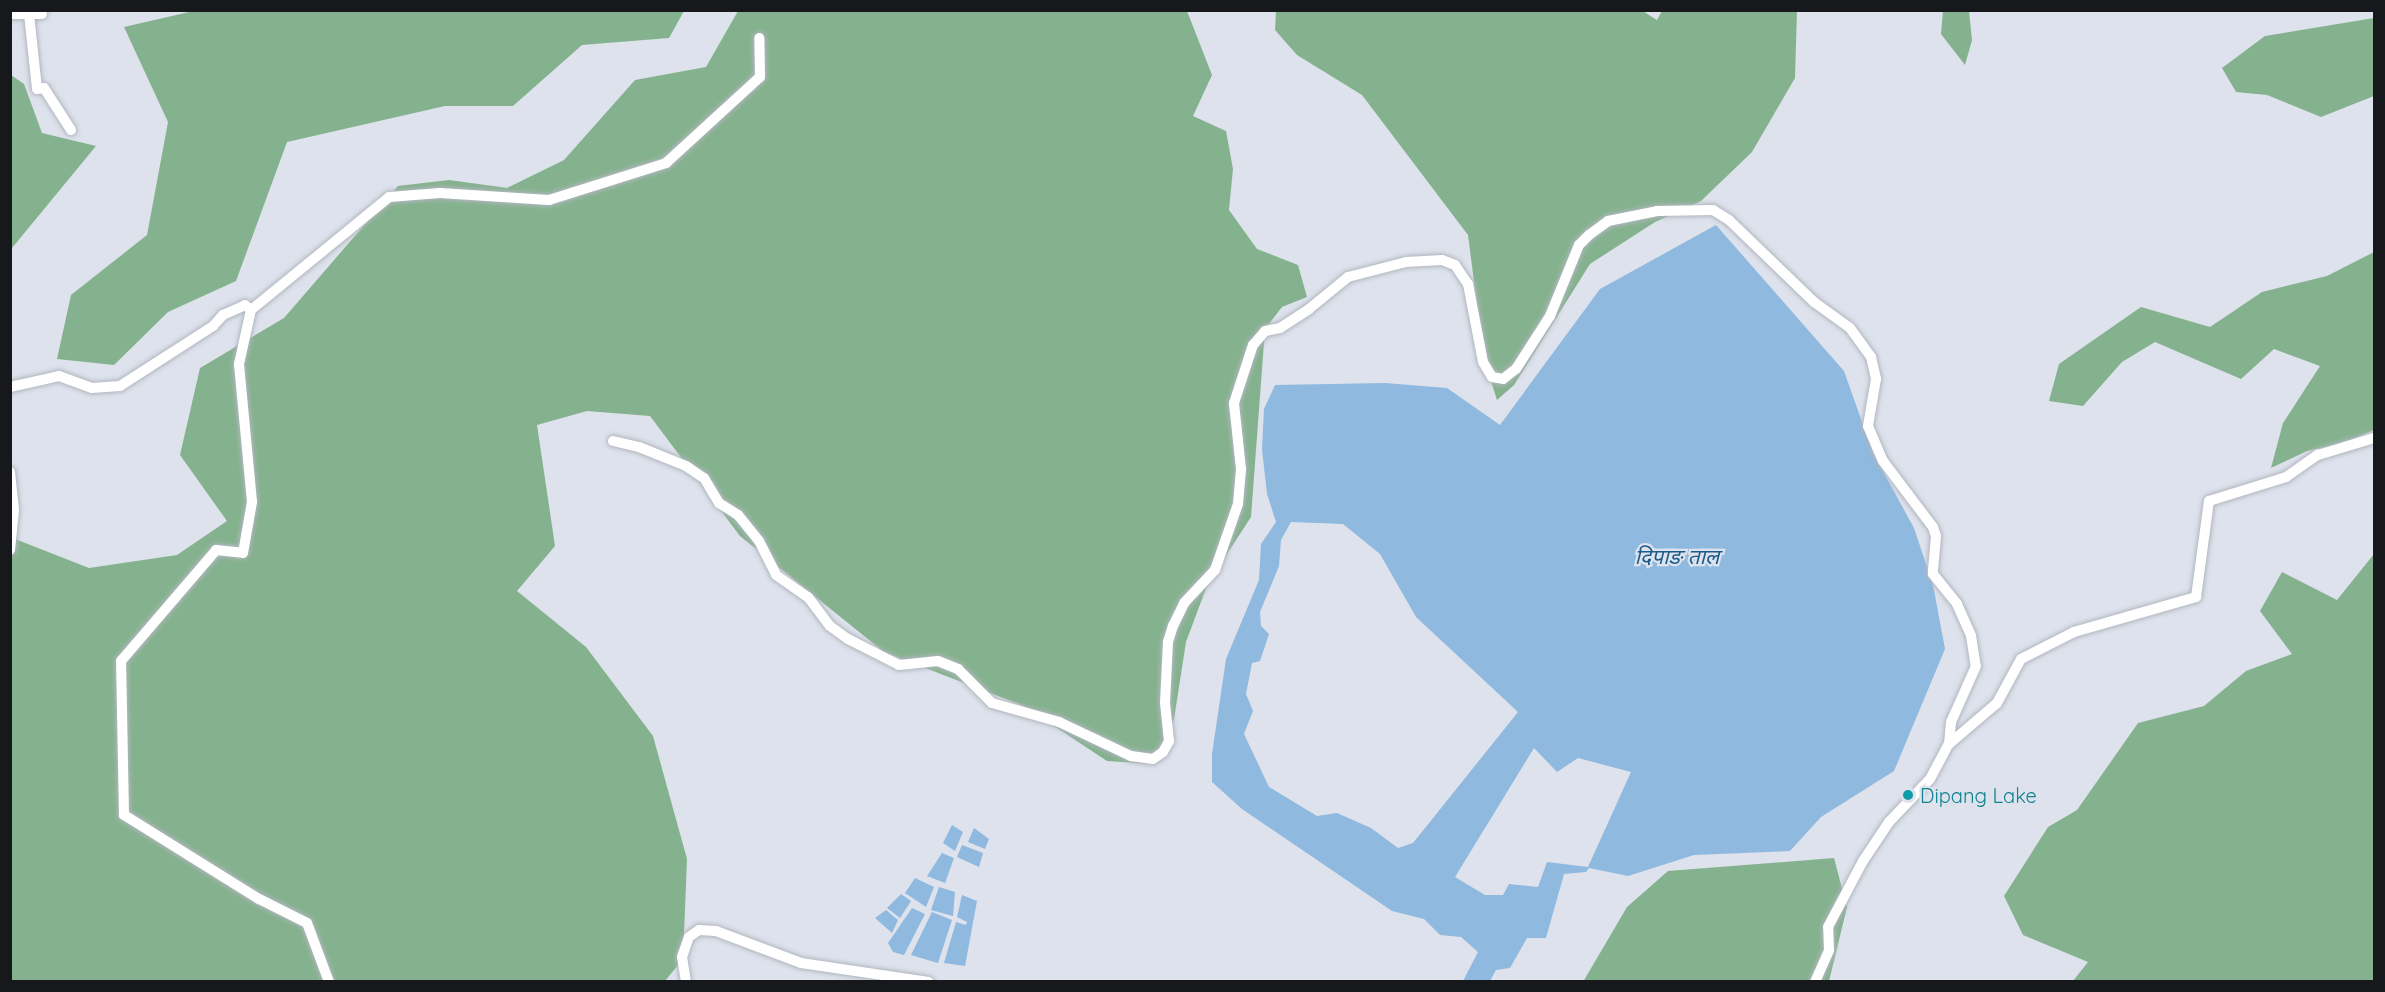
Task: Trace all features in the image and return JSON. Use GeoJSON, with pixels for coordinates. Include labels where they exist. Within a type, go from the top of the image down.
{"type":"FeatureCollection","features":[{"type":"Feature","properties":{"kind":"street"},"geometry":{"type":"LineString","coordinates":[[10,14],[42,14]]}},
{"type":"Feature","properties":{"kind":"street"},"geometry":{"type":"LineString","coordinates":[[29,14],[37,89],[44,88],[71,129]]}},
{"type":"Feature","properties":{"kind":"street"},"geometry":{"type":"LineString","coordinates":[[329,981],[307,923],[259,899],[124,814],[121,661],[216,550],[243,553],[252,502],[239,364],[252,310],[389,197],[440,193],[549,200],[666,163],[760,77],[759,38]]}},
{"type":"Feature","properties":{"kind":"street"},"geometry":{"type":"LineString","coordinates":[[613,441],[639,447],[697,472],[719,503],[749,526],[776,575],[808,597],[830,626],[848,639],[899,665],[938,661],[958,669],[992,703],[1059,722],[1131,756],[1153,759],[1163,752],[1168,741],[1165,703],[1168,642],[1173,626],[1184,603],[1215,570],[1238,504],[1241,469],[1234,403],[1253,345],[1265,331],[1280,328],[1354,275],[1425,258],[1442,261],[1455,265],[1468,284],[1483,362],[1492,377],[1503,379],[1516,369],[1550,316],[1579,245],[1589,234],[1608,221],[1658,210],[1713,210],[1729,220],[1814,302],[1850,328],[1871,357],[1876,379],[1868,426],[1883,461],[1933,527],[1936,536],[1933,574],[1957,604],[1971,636],[1976,666],[1951,722],[1949,744]]}},
{"type":"Feature","properties":{"kind":"street"},"geometry":{"type":"LineString","coordinates":[[10,387],[59,376],[92,388],[120,386],[223,315],[244,305],[252,310]]}},
{"type":"Feature","properties":{"kind":"street"},"geometry":{"type":"LineString","coordinates":[[1815,981],[1829,950],[1828,927],[1863,861],[1890,822],[1930,778],[1949,744],[1996,703],[2020,659],[2074,632],[2196,597],[2209,501],[2286,477],[2318,455],[2374,438]]}},
{"type":"Feature","properties":{"kind":"street"},"geometry":{"type":"LineString","coordinates":[[10,472],[14,510],[10,550]]}},
{"type":"Feature","properties":{"kind":"street"},"geometry":{"type":"LineString","coordinates":[[686,981],[682,957],[689,937],[699,930],[716,931],[801,963],[929,981]]}},
{"type":"Feature","properties":{"kind":"green space"},"geometry":{"type":"Polygon","coordinates":[[[198,10],[684,11],[669,38],[582,45],[513,106],[445,106],[287,142],[236,281],[168,312],[114,365],[57,359],[71,295],[147,235],[168,122],[124,27],[198,10]]]}},
{"type":"Feature","properties":{"kind":"green space"},"geometry":{"type":"Polygon","coordinates":[[[1276,10],[1641,10],[1657,20],[1662,11],[1797,11],[1795,78],[1752,152],[1701,201],[1655,222],[1590,264],[1514,385],[1497,400],[1484,359],[1468,235],[1362,95],[1297,55],[1275,30],[1276,10]]]}},
{"type":"Feature","properties":{"kind":"green space"},"geometry":{"type":"Polygon","coordinates":[[[738,11],[1187,11],[1212,75],[1193,116],[1226,131],[1233,169],[1229,210],[1257,249],[1298,265],[1307,297],[1282,307],[1265,329],[1251,517],[1208,583],[1186,642],[1174,719],[1154,764],[1107,761],[1024,706],[884,652],[740,536],[650,416],[587,411],[537,425],[555,546],[517,591],[586,647],[653,736],[687,859],[683,959],[665,981],[11,981],[10,537],[89,568],[177,555],[227,521],[180,455],[200,368],[284,318],[398,186],[449,180],[507,188],[564,160],[635,80],[706,67],[738,11]]]}},
{"type":"Feature","properties":{"kind":"green space"},"geometry":{"type":"Polygon","coordinates":[[[1943,11],[1969,11],[1972,40],[1965,65],[1941,34],[1943,11]]]}},
{"type":"Feature","properties":{"kind":"green space"},"geometry":{"type":"Polygon","coordinates":[[[2374,18],[2374,96],[2321,117],[2267,95],[2236,92],[2222,68],[2265,36],[2374,18]]]}},
{"type":"Feature","properties":{"kind":"green space"},"geometry":{"type":"Polygon","coordinates":[[[11,75],[24,84],[42,133],[96,146],[12,248],[11,272],[11,75]]]}},
{"type":"Feature","properties":{"kind":"green space"},"geometry":{"type":"Polygon","coordinates":[[[2374,252],[2374,430],[2343,443],[2307,451],[2271,468],[2283,423],[2320,366],[2274,349],[2241,379],[2155,342],[2122,362],[2083,406],[2049,401],[2059,364],[2141,307],[2210,327],[2262,292],[2327,276],[2374,252]]]}},
{"type":"Feature","properties":{"kind":"green space"},"geometry":{"type":"Polygon","coordinates":[[[2374,554],[2374,981],[2073,981],[2088,962],[2023,935],[2004,896],[2048,827],[2077,810],[2138,723],[2204,706],[2246,671],[2292,654],[2260,611],[2282,572],[2337,600],[2374,554]]]}},
{"type":"Feature","properties":{"kind":"green space"},"geometry":{"type":"Polygon","coordinates":[[[1834,858],[1847,907],[1829,981],[1583,982],[1627,907],[1668,871],[1834,858]]]}},
{"type":"Feature","properties":{"kind":"water","name":"दिपाङ ताल"},"geometry":{"type":"Polygon","coordinates":[[[1716,225],[1844,371],[1873,453],[1914,528],[1933,585],[1945,649],[1894,771],[1821,817],[1790,851],[1694,855],[1628,876],[1589,868],[1586,872],[1564,874],[1546,938],[1527,938],[1510,968],[1496,970],[1490,981],[1463,981],[1478,952],[1461,937],[1440,935],[1424,919],[1392,911],[1242,809],[1212,782],[1212,754],[1226,659],[1259,580],[1261,544],[1276,522],[1267,494],[1262,449],[1264,409],[1275,385],[1385,383],[1447,388],[1500,425],[1600,289],[1716,225]],[[1291,522],[1281,540],[1279,566],[1260,612],[1261,626],[1269,634],[1260,661],[1252,663],[1246,694],[1253,711],[1244,734],[1269,787],[1317,816],[1337,813],[1371,828],[1398,848],[1413,843],[1518,712],[1416,617],[1380,554],[1343,524],[1291,522]],[[1534,748],[1455,877],[1485,895],[1503,895],[1509,884],[1538,887],[1547,862],[1588,867],[1631,772],[1578,758],[1557,772],[1534,748]]]}},
{"type":"Feature","properties":{"kind":"water"},"geometry":{"type":"Polygon","coordinates":[[[952,825],[963,832],[955,851],[943,843],[952,825]]]}},
{"type":"Feature","properties":{"kind":"water"},"geometry":{"type":"Polygon","coordinates":[[[974,828],[989,839],[985,849],[968,842],[974,828]]]}},
{"type":"Feature","properties":{"kind":"water"},"geometry":{"type":"Polygon","coordinates":[[[962,845],[983,853],[979,867],[957,857],[962,845]]]}},
{"type":"Feature","properties":{"kind":"water"},"geometry":{"type":"Polygon","coordinates":[[[942,853],[954,858],[945,883],[927,876],[942,853]]]}},
{"type":"Feature","properties":{"kind":"water"},"geometry":{"type":"Polygon","coordinates":[[[915,878],[934,887],[926,907],[905,893],[915,878]]]}},
{"type":"Feature","properties":{"kind":"water"},"geometry":{"type":"Polygon","coordinates":[[[939,887],[955,892],[953,916],[931,910],[939,887]]]}},
{"type":"Feature","properties":{"kind":"water"},"geometry":{"type":"Polygon","coordinates":[[[901,894],[911,901],[900,918],[887,908],[901,894]]]}},
{"type":"Feature","properties":{"kind":"water"},"geometry":{"type":"Polygon","coordinates":[[[962,895],[977,901],[965,966],[944,963],[956,922],[966,925],[967,922],[957,917],[962,895]]]}},
{"type":"Feature","properties":{"kind":"water"},"geometry":{"type":"Polygon","coordinates":[[[912,908],[925,914],[904,955],[893,952],[888,943],[912,908]]]}},
{"type":"Feature","properties":{"kind":"water"},"geometry":{"type":"Polygon","coordinates":[[[886,910],[898,920],[892,933],[875,918],[886,910]]]}},
{"type":"Feature","properties":{"kind":"water"},"geometry":{"type":"Polygon","coordinates":[[[932,912],[952,920],[938,963],[911,955],[932,912]]]}},
{"type":"Feature","properties":{"kind":"place","name":"Dipang Lake"},"geometry":{"type":"Point","coordinates":[1908,795]}}]}
